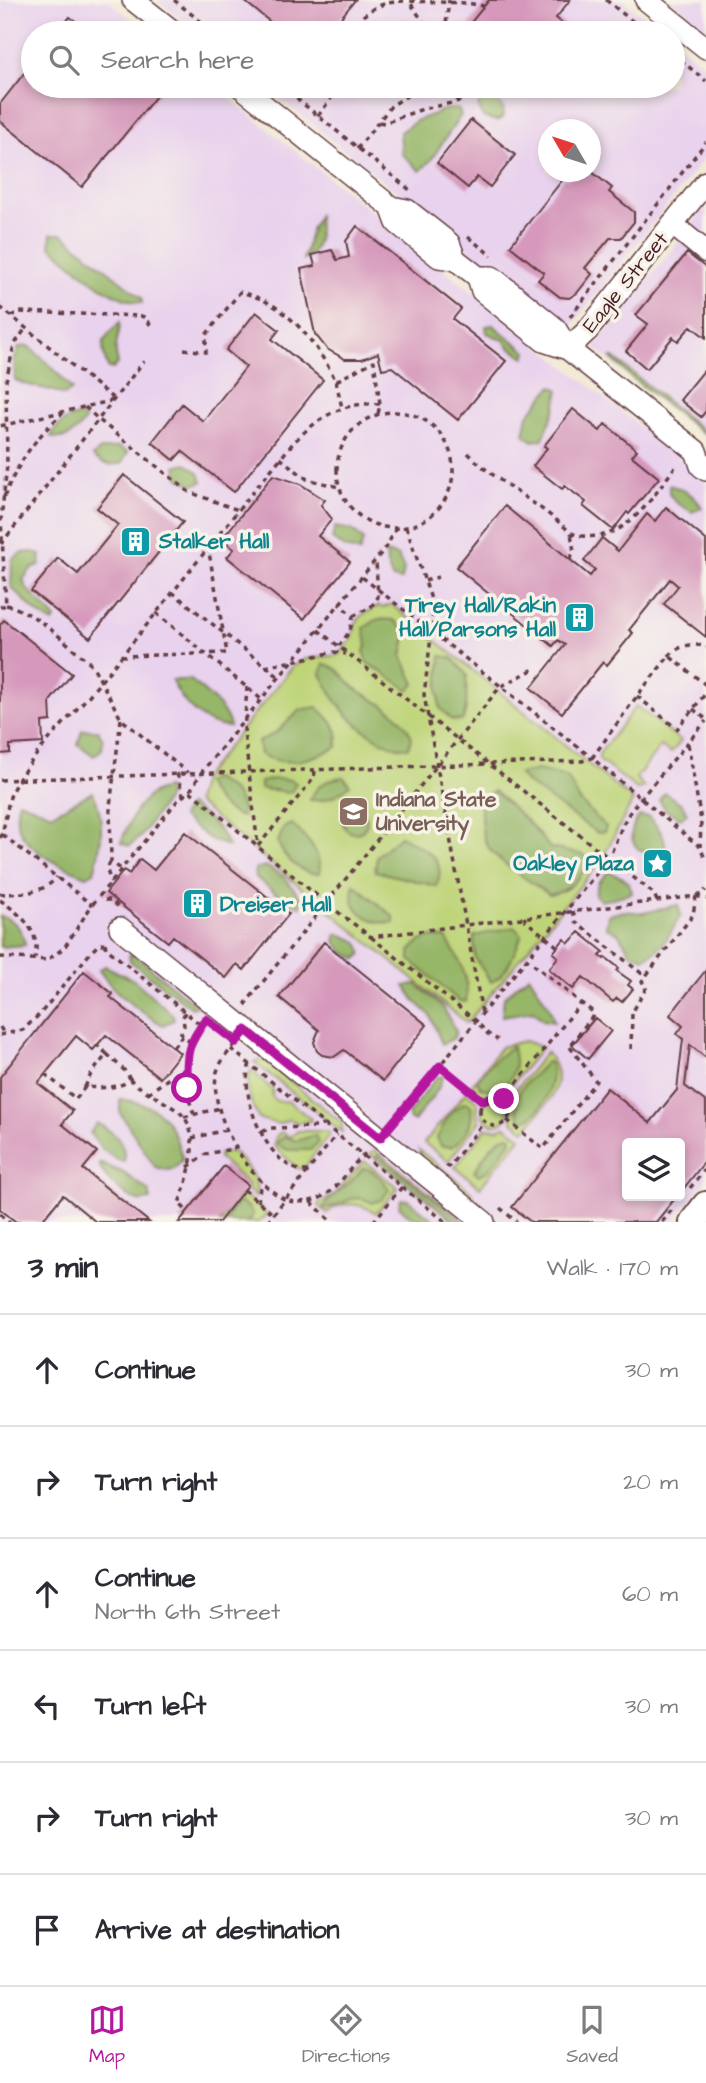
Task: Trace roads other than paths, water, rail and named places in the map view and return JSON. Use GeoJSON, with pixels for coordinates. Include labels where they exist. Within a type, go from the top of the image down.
{"type":"FeatureCollection","features":[{"type":"Feature","properties":{"kind":"main road"},"geometry":{"type":"LineString","coordinates":[[692,1222],[706,1205]]}},
{"type":"Feature","properties":{"kind":"street"},"geometry":{"type":"LineString","coordinates":[[133,0],[159,21]]}},
{"type":"Feature","properties":{"kind":"street"},"geometry":{"type":"LineString","coordinates":[[646,0],[672,21]]}},
{"type":"Feature","properties":{"kind":"street"},"geometry":{"type":"LineString","coordinates":[[685,31],[706,48]]}},
{"type":"Feature","properties":{"kind":"street"},"geometry":{"type":"LineString","coordinates":[[255,98],[391,207],[407,210],[449,243],[455,259],[478,277],[492,277],[555,328],[568,349],[701,451],[701,466],[706,470]]}},
{"type":"Feature","properties":{"kind":"street","name":"Eagle Street"},"geometry":{"type":"LineString","coordinates":[[568,349],[588,330],[706,182]]}},
{"type":"Feature","properties":{"kind":"street"},"geometry":{"type":"LineString","coordinates":[[672,225],[706,252]]}},
{"type":"Feature","properties":{"kind":"street"},"geometry":{"type":"LineString","coordinates":[[111,940],[246,1030],[484,1222]]}},
{"type":"Feature","properties":{"kind":"place","name":"Stalker Hall"},"geometry":{"type":"Point","coordinates":[136,541]}},
{"type":"Feature","properties":{"kind":"place","name":"Tirey Hall/Rakin Hall/Parsons Hall"},"geometry":{"type":"Point","coordinates":[579,617]}},
{"type":"Feature","properties":{"kind":"place","name":"Indiana State University"},"geometry":{"type":"Point","coordinates":[353,811]}},
{"type":"Feature","properties":{"kind":"place","name":"Oakley Plaza"},"geometry":{"type":"Point","coordinates":[657,863]}},
{"type":"Feature","properties":{"kind":"place","name":"Dreiser Hall"},"geometry":{"type":"Point","coordinates":[197,904]}}]}
